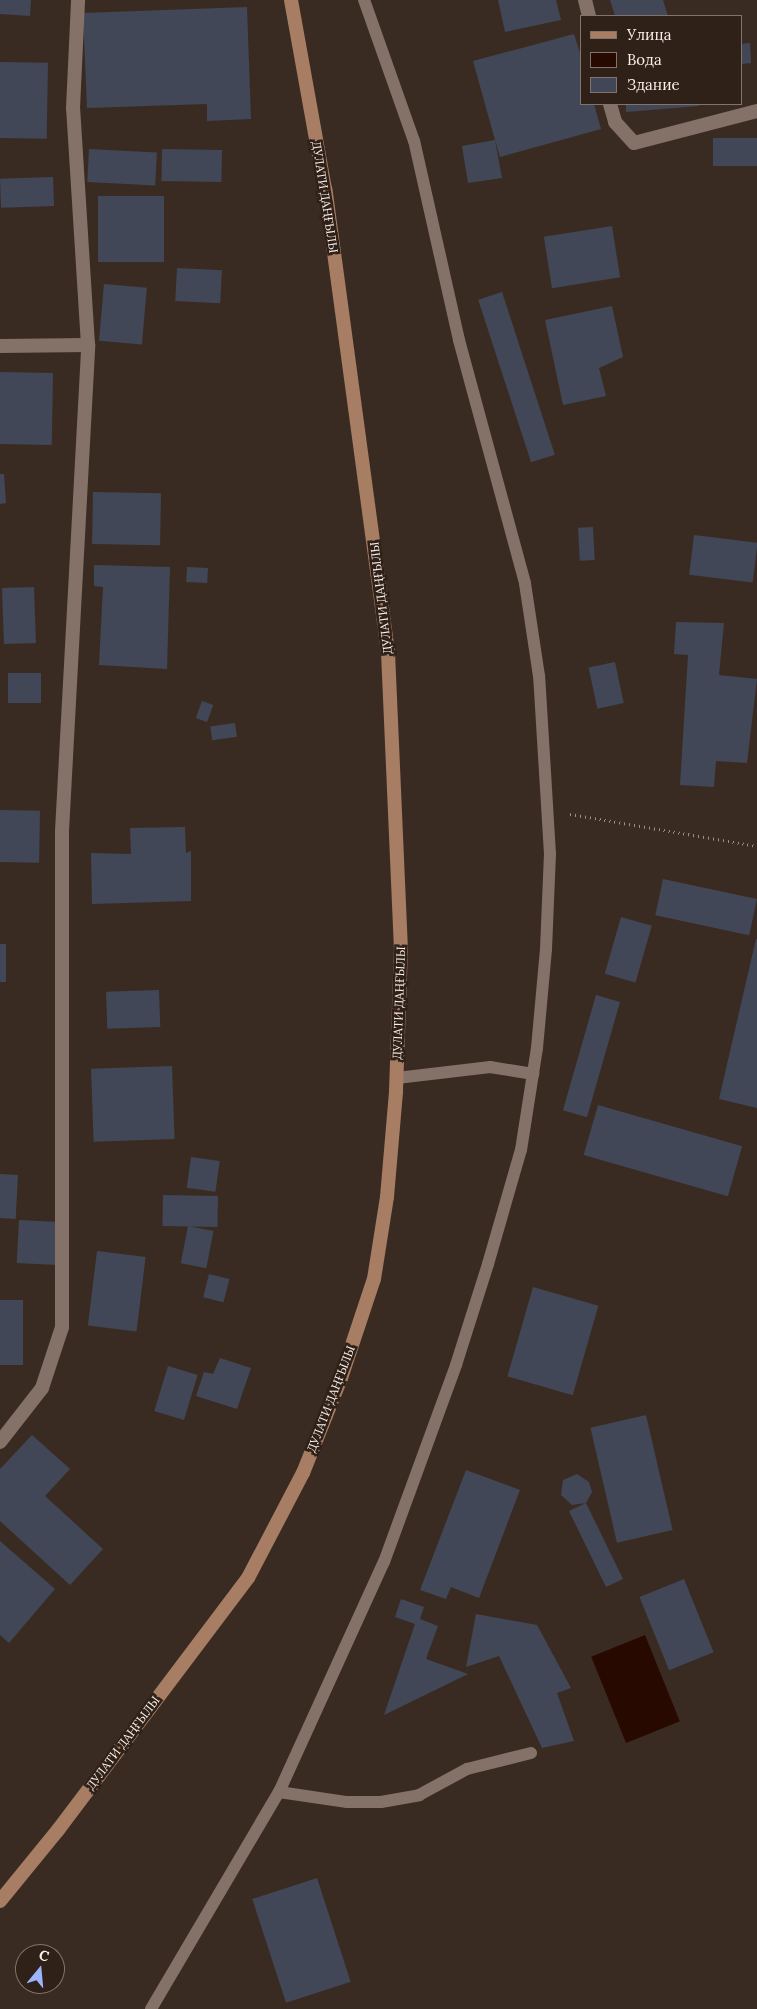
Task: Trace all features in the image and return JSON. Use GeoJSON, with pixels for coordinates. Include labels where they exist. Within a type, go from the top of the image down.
{"type":"FeatureCollection","features":[{"type":"Feature","properties":{"kind":"main road","name":"ДУЛАТИ ДАҢҒЫЛЫ"},"geometry":{"type":"LineString","coordinates":[[0,1901],[248,1578],[303,1473],[341,1378],[374,1279],[386,1197],[396,1078],[401,950],[388,652],[325,189],[291,0]]}},
{"type":"Feature","properties":{"kind":"street"},"geometry":{"type":"LineString","coordinates":[[0,1442],[42,1388],[62,1327],[62,831],[88,345],[73,108],[78,0]]}},
{"type":"Feature","properties":{"kind":"street"},"geometry":{"type":"LineString","coordinates":[[585,0],[589,15]]}},
{"type":"Feature","properties":{"kind":"street"},"geometry":{"type":"LineString","coordinates":[[610,105],[614,122],[634,143],[757,111]]}},
{"type":"Feature","properties":{"kind":"street"},"geometry":{"type":"LineString","coordinates":[[0,346],[88,345]]}},
{"type":"Feature","properties":{"kind":"lane"},"geometry":{"type":"LineString","coordinates":[[151,2009],[278,1792],[384,1562],[456,1365],[521,1150],[533,1074],[546,949],[550,854],[539,676],[525,583],[459,340],[414,142],[364,0]]}},
{"type":"Feature","properties":{"kind":"lane"},"geometry":{"type":"LineString","coordinates":[[396,1078],[490,1067],[533,1074]]}},
{"type":"Feature","properties":{"kind":"lane"},"geometry":{"type":"LineString","coordinates":[[278,1792],[347,1802],[381,1802],[419,1795],[466,1769],[531,1753]]}},
{"type":"Feature","properties":{"kind":"path"},"geometry":{"type":"LineString","coordinates":[[547,810],[757,846]]}},
{"type":"Feature","properties":{"kind":"water"},"geometry":{"type":"Polygon","coordinates":[[[645,1635],[680,1721],[626,1743],[591,1657],[645,1635]]]}},
{"type":"Feature","properties":{"kind":"building"},"geometry":{"type":"Polygon","coordinates":[[[0,0],[31,0],[30,16],[0,14],[0,0]]]}},
{"type":"Feature","properties":{"kind":"building"},"geometry":{"type":"Polygon","coordinates":[[[498,0],[556,0],[561,20],[505,32],[498,0]]]}},
{"type":"Feature","properties":{"kind":"building"},"geometry":{"type":"Polygon","coordinates":[[[610,0],[663,0],[668,15],[615,15],[610,0]]]}},
{"type":"Feature","properties":{"kind":"building"},"geometry":{"type":"Polygon","coordinates":[[[247,7],[251,119],[207,121],[207,104],[87,108],[83,13],[247,7]]]}},
{"type":"Feature","properties":{"kind":"building"},"geometry":{"type":"Polygon","coordinates":[[[574,34],[580,53],[580,105],[594,105],[601,129],[500,157],[473,61],[574,34]]]}},
{"type":"Feature","properties":{"kind":"building"},"geometry":{"type":"Polygon","coordinates":[[[750,43],[751,63],[742,64],[742,44],[750,43]]]}},
{"type":"Feature","properties":{"kind":"building"},"geometry":{"type":"Polygon","coordinates":[[[0,62],[48,63],[47,139],[0,138],[0,62]]]}},
{"type":"Feature","properties":{"kind":"building"},"geometry":{"type":"Polygon","coordinates":[[[626,105],[699,106],[626,112],[626,105]]]}},
{"type":"Feature","properties":{"kind":"building"},"geometry":{"type":"Polygon","coordinates":[[[713,138],[757,138],[757,166],[713,166],[713,138]]]}},
{"type":"Feature","properties":{"kind":"building"},"geometry":{"type":"Polygon","coordinates":[[[495,140],[502,178],[468,183],[462,146],[495,140]]]}},
{"type":"Feature","properties":{"kind":"building"},"geometry":{"type":"Polygon","coordinates":[[[89,149],[157,153],[155,186],[87,182],[89,149]]]}},
{"type":"Feature","properties":{"kind":"building"},"geometry":{"type":"Polygon","coordinates":[[[162,149],[222,150],[221,182],[161,181],[162,149]]]}},
{"type":"Feature","properties":{"kind":"building"},"geometry":{"type":"Polygon","coordinates":[[[53,177],[54,206],[1,208],[0,179],[53,177]]]}},
{"type":"Feature","properties":{"kind":"building"},"geometry":{"type":"Polygon","coordinates":[[[98,196],[164,196],[164,262],[98,262],[98,196]]]}},
{"type":"Feature","properties":{"kind":"building"},"geometry":{"type":"Polygon","coordinates":[[[612,226],[620,277],[552,288],[544,237],[612,226]]]}},
{"type":"Feature","properties":{"kind":"building"},"geometry":{"type":"Polygon","coordinates":[[[177,268],[222,270],[220,303],[175,301],[177,268]]]}},
{"type":"Feature","properties":{"kind":"building"},"geometry":{"type":"Polygon","coordinates":[[[104,284],[147,288],[142,345],[99,341],[104,284]]]}},
{"type":"Feature","properties":{"kind":"building"},"geometry":{"type":"Polygon","coordinates":[[[502,292],[555,455],[531,462],[478,300],[502,292]]]}},
{"type":"Feature","properties":{"kind":"building"},"geometry":{"type":"Polygon","coordinates":[[[612,306],[623,357],[599,368],[606,396],[563,405],[545,320],[612,306]]]}},
{"type":"Feature","properties":{"kind":"building"},"geometry":{"type":"Polygon","coordinates":[[[0,372],[53,373],[52,445],[0,444],[0,372]]]}},
{"type":"Feature","properties":{"kind":"building"},"geometry":{"type":"Polygon","coordinates":[[[0,474],[4,474],[6,503],[0,504],[0,474]]]}},
{"type":"Feature","properties":{"kind":"building"},"geometry":{"type":"Polygon","coordinates":[[[93,492],[161,493],[160,545],[92,544],[93,492]]]}},
{"type":"Feature","properties":{"kind":"building"},"geometry":{"type":"Polygon","coordinates":[[[593,527],[595,560],[580,561],[578,528],[593,527]]]}},
{"type":"Feature","properties":{"kind":"building"},"geometry":{"type":"Polygon","coordinates":[[[694,535],[757,543],[753,583],[689,575],[694,535]]]}},
{"type":"Feature","properties":{"kind":"building"},"geometry":{"type":"Polygon","coordinates":[[[94,565],[170,567],[167,669],[99,665],[103,587],[94,586],[94,565]]]}},
{"type":"Feature","properties":{"kind":"building"},"geometry":{"type":"Polygon","coordinates":[[[187,567],[208,568],[207,583],[186,582],[187,567]]]}},
{"type":"Feature","properties":{"kind":"building"},"geometry":{"type":"Polygon","coordinates":[[[34,587],[36,643],[4,644],[2,588],[34,587]]]}},
{"type":"Feature","properties":{"kind":"building"},"geometry":{"type":"Polygon","coordinates":[[[676,622],[724,623],[719,675],[757,679],[747,763],[716,761],[714,787],[680,785],[688,655],[674,654],[676,622]]]}},
{"type":"Feature","properties":{"kind":"building"},"geometry":{"type":"Polygon","coordinates":[[[615,662],[624,703],[597,709],[589,668],[615,662]]]}},
{"type":"Feature","properties":{"kind":"building"},"geometry":{"type":"Polygon","coordinates":[[[8,673],[41,673],[41,703],[8,703],[8,673]]]}},
{"type":"Feature","properties":{"kind":"building"},"geometry":{"type":"Polygon","coordinates":[[[202,701],[213,705],[207,722],[196,718],[202,701]]]}},
{"type":"Feature","properties":{"kind":"building"},"geometry":{"type":"Polygon","coordinates":[[[235,723],[237,737],[212,740],[210,726],[235,723]]]}},
{"type":"Feature","properties":{"kind":"building"},"geometry":{"type":"Polygon","coordinates":[[[0,810],[40,811],[39,863],[0,862],[0,810]]]}},
{"type":"Feature","properties":{"kind":"building"},"geometry":{"type":"Polygon","coordinates":[[[185,827],[186,853],[191,851],[191,901],[92,904],[91,853],[131,854],[130,828],[185,827]]]}},
{"type":"Feature","properties":{"kind":"building"},"geometry":{"type":"Polygon","coordinates":[[[663,879],[757,899],[749,935],[655,915],[663,879]]]}},
{"type":"Feature","properties":{"kind":"building"},"geometry":{"type":"Polygon","coordinates":[[[621,917],[652,926],[635,983],[605,974],[621,917]]]}},
{"type":"Feature","properties":{"kind":"building"},"geometry":{"type":"Polygon","coordinates":[[[757,939],[757,1108],[719,1099],[757,939]]]}},
{"type":"Feature","properties":{"kind":"building"},"geometry":{"type":"Polygon","coordinates":[[[0,944],[6,944],[6,982],[0,982],[0,944]]]}},
{"type":"Feature","properties":{"kind":"building"},"geometry":{"type":"Polygon","coordinates":[[[159,990],[160,1027],[107,1029],[106,992],[159,990]]]}},
{"type":"Feature","properties":{"kind":"building"},"geometry":{"type":"Polygon","coordinates":[[[596,995],[620,1002],[587,1117],[563,1110],[596,995]]]}},
{"type":"Feature","properties":{"kind":"building"},"geometry":{"type":"Polygon","coordinates":[[[172,1066],[175,1139],[94,1142],[91,1069],[172,1066]]]}},
{"type":"Feature","properties":{"kind":"building"},"geometry":{"type":"Polygon","coordinates":[[[598,1105],[742,1146],[728,1196],[584,1155],[598,1105]]]}},
{"type":"Feature","properties":{"kind":"building"},"geometry":{"type":"Polygon","coordinates":[[[191,1157],[220,1161],[215,1192],[187,1188],[191,1157]]]}},
{"type":"Feature","properties":{"kind":"building"},"geometry":{"type":"Polygon","coordinates":[[[0,1174],[18,1175],[16,1219],[0,1218],[0,1174]]]}},
{"type":"Feature","properties":{"kind":"building"},"geometry":{"type":"Polygon","coordinates":[[[163,1195],[218,1196],[217,1227],[162,1226],[163,1195]]]}},
{"type":"Feature","properties":{"kind":"building"},"geometry":{"type":"Polygon","coordinates":[[[19,1220],[59,1222],[57,1265],[17,1263],[19,1220]]]}},
{"type":"Feature","properties":{"kind":"building"},"geometry":{"type":"Polygon","coordinates":[[[188,1226],[214,1231],[206,1268],[181,1263],[188,1226]]]}},
{"type":"Feature","properties":{"kind":"building"},"geometry":{"type":"Polygon","coordinates":[[[97,1251],[146,1257],[136,1331],[88,1325],[97,1251]]]}},
{"type":"Feature","properties":{"kind":"building"},"geometry":{"type":"Polygon","coordinates":[[[209,1274],[229,1279],[224,1302],[203,1297],[209,1274]]]}},
{"type":"Feature","properties":{"kind":"building"},"geometry":{"type":"Polygon","coordinates":[[[533,1287],[598,1306],[573,1395],[507,1376],[533,1287]]]}},
{"type":"Feature","properties":{"kind":"building"},"geometry":{"type":"Polygon","coordinates":[[[0,1300],[23,1300],[23,1365],[0,1365],[0,1300]]]}},
{"type":"Feature","properties":{"kind":"building"},"geometry":{"type":"Polygon","coordinates":[[[220,1358],[251,1368],[237,1409],[196,1396],[204,1372],[213,1374],[220,1358]]]}},
{"type":"Feature","properties":{"kind":"building"},"geometry":{"type":"Polygon","coordinates":[[[168,1366],[198,1375],[184,1420],[154,1411],[168,1366]]]}},
{"type":"Feature","properties":{"kind":"building"},"geometry":{"type":"Polygon","coordinates":[[[646,1415],[673,1530],[617,1543],[590,1428],[646,1415]]]}},
{"type":"Feature","properties":{"kind":"building"},"geometry":{"type":"Polygon","coordinates":[[[32,1435],[70,1469],[45,1496],[103,1549],[70,1585],[0,1521],[0,1469],[32,1435]]]}},
{"type":"Feature","properties":{"kind":"building"},"geometry":{"type":"Polygon","coordinates":[[[466,1470],[520,1490],[479,1598],[451,1587],[446,1599],[420,1590],[466,1470]]]}},
{"type":"Feature","properties":{"kind":"building"},"geometry":{"type":"Polygon","coordinates":[[[577,1474],[589,1482],[592,1492],[586,1503],[572,1505],[561,1495],[563,1480],[577,1474]]]}},
{"type":"Feature","properties":{"kind":"building"},"geometry":{"type":"Polygon","coordinates":[[[586,1503],[623,1579],[606,1587],[569,1511],[586,1503]]]}},
{"type":"Feature","properties":{"kind":"building"},"geometry":{"type":"Polygon","coordinates":[[[0,1541],[55,1589],[9,1643],[0,1635],[0,1541]]]}},
{"type":"Feature","properties":{"kind":"building"},"geometry":{"type":"Polygon","coordinates":[[[684,1579],[714,1652],[669,1670],[639,1597],[684,1579]]]}},
{"type":"Feature","properties":{"kind":"building"},"geometry":{"type":"Polygon","coordinates":[[[401,1599],[424,1607],[420,1619],[438,1626],[426,1659],[468,1674],[384,1715],[415,1624],[395,1617],[401,1599]]]}},
{"type":"Feature","properties":{"kind":"building"},"geometry":{"type":"Polygon","coordinates":[[[476,1614],[537,1625],[571,1688],[557,1693],[574,1741],[542,1748],[499,1656],[466,1667],[476,1614]]]}},
{"type":"Feature","properties":{"kind":"building"},"geometry":{"type":"Polygon","coordinates":[[[317,1878],[351,1982],[286,2003],[252,1899],[317,1878]]]}}]}
